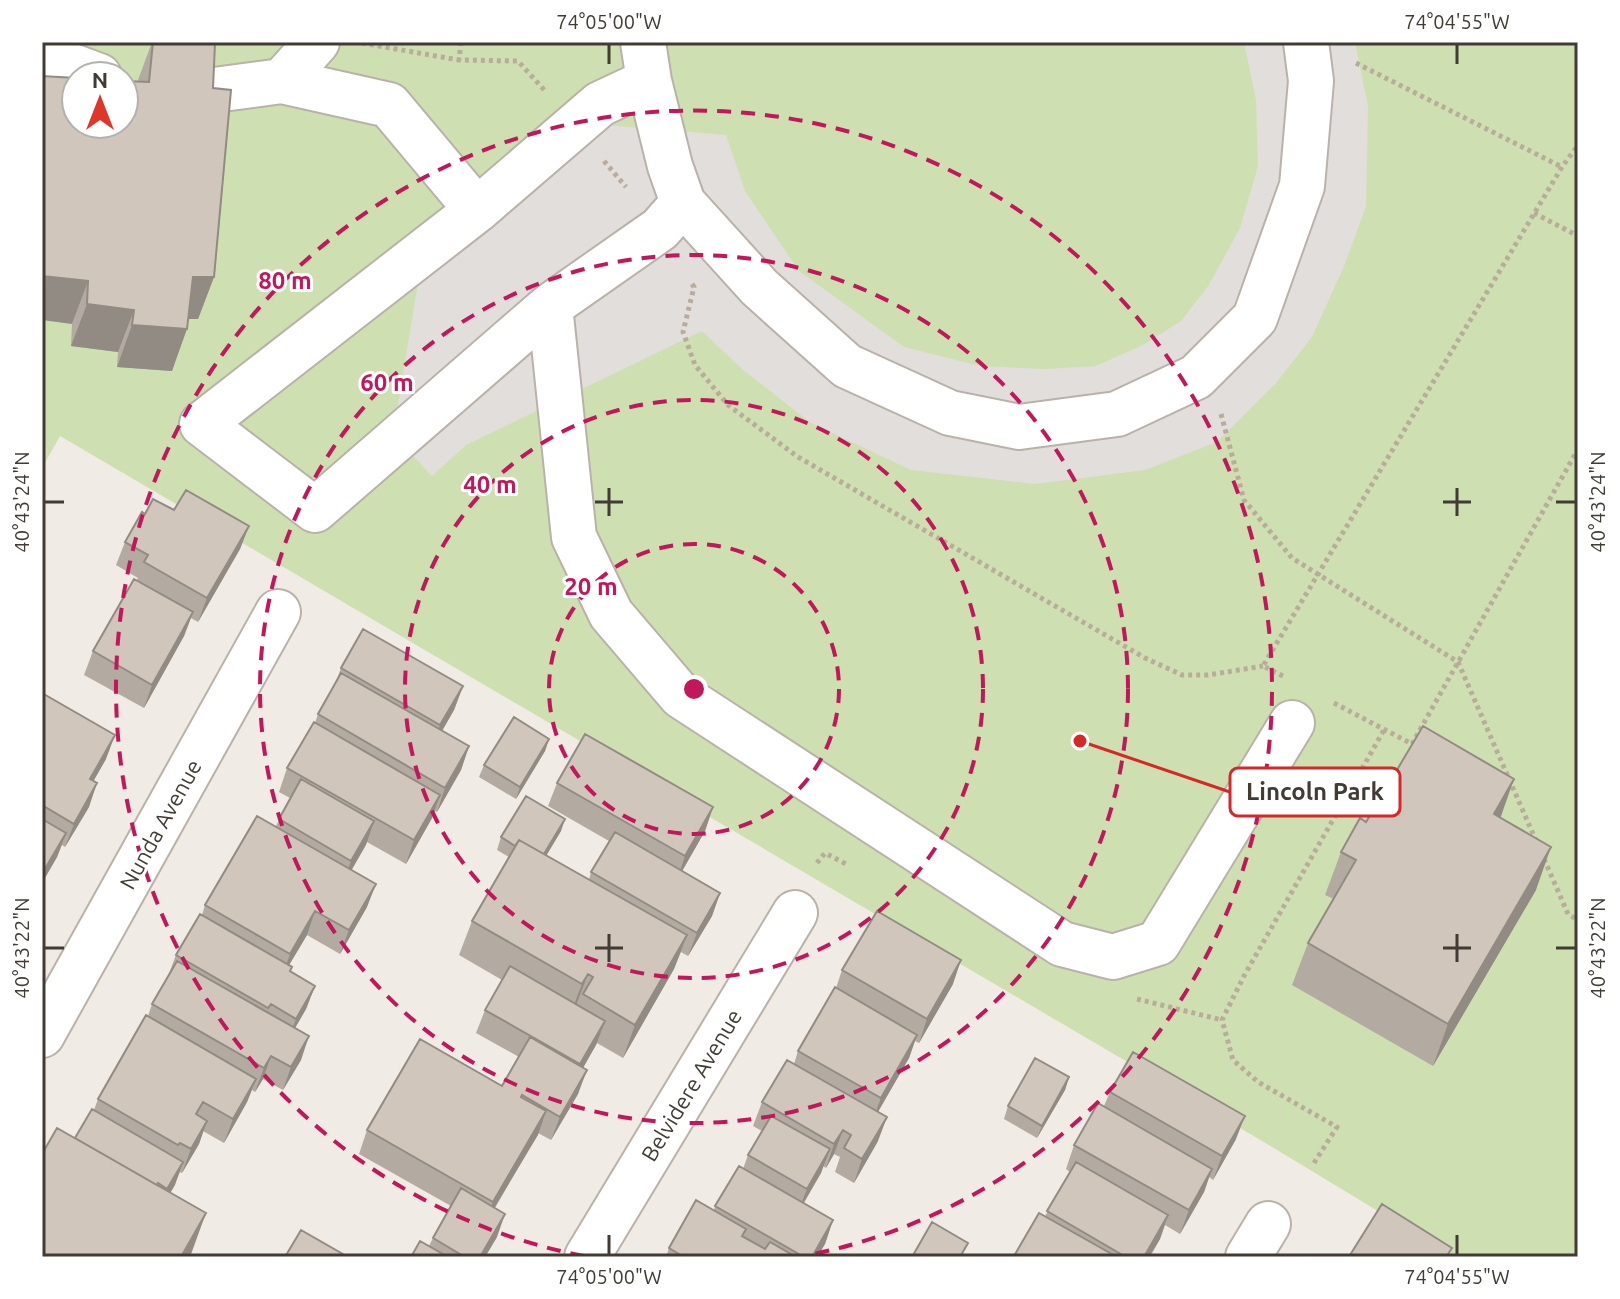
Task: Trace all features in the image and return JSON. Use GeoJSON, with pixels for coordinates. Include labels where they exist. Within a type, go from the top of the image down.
{"type":"FeatureCollection","features":[{"type":"Feature","properties":{"kind":"street"},"geometry":{"type":"LineString","coordinates":[[282,81],[317,42]]}},
{"type":"Feature","properties":{"kind":"street"},"geometry":{"type":"LineString","coordinates":[[646,61],[670,166],[672,216],[759,287],[847,366],[950,413],[1019,427],[1117,414],[1196,377],[1255,318],[1302,186],[1311,81],[1306,42]]}},
{"type":"Feature","properties":{"kind":"street"},"geometry":{"type":"LineString","coordinates":[[42,45],[53,59],[60,62]]}},
{"type":"Feature","properties":{"kind":"street"},"geometry":{"type":"LineString","coordinates":[[646,61],[477,210],[202,424],[315,510],[550,306],[672,216]]}},
{"type":"Feature","properties":{"kind":"street"},"geometry":{"type":"LineString","coordinates":[[199,92],[282,81],[389,105],[477,210]]}},
{"type":"Feature","properties":{"kind":"street"},"geometry":{"type":"LineString","coordinates":[[550,306],[574,537],[611,614],[681,696],[1062,944],[1113,957],[1158,943],[1292,723]]}},
{"type":"Feature","properties":{"kind":"street","name":"Nunda Avenue"},"geometry":{"type":"LineString","coordinates":[[42,1035],[278,612]]}},
{"type":"Feature","properties":{"kind":"street","name":"Belvidere Avenue"},"geometry":{"type":"LineString","coordinates":[[587,1257],[795,913]]}},
{"type":"Feature","properties":{"kind":"path"},"geometry":{"type":"LineString","coordinates":[[357,42],[459,60]]}},
{"type":"Feature","properties":{"kind":"path"},"geometry":{"type":"LineString","coordinates":[[1356,63],[1562,167]]}},
{"type":"Feature","properties":{"kind":"path"},"geometry":{"type":"LineString","coordinates":[[1263,666],[1534,213],[1578,145]]}},
{"type":"Feature","properties":{"kind":"path"},"geometry":{"type":"LineString","coordinates":[[1534,213],[1578,236]]}},
{"type":"Feature","properties":{"kind":"path"},"geometry":{"type":"LineString","coordinates":[[672,216],[694,287],[683,332],[695,365],[728,405],[798,457],[1145,658],[1182,675],[1208,675],[1263,666],[1290,680]]}},
{"type":"Feature","properties":{"kind":"path"},"geometry":{"type":"LineString","coordinates":[[1208,365],[1244,500],[1292,558],[1458,662],[1537,844]]}},
{"type":"Feature","properties":{"kind":"path"},"geometry":{"type":"LineString","coordinates":[[1330,701],[1412,744],[1578,449]]}},
{"type":"Feature","properties":{"kind":"path"},"geometry":{"type":"LineString","coordinates":[[1314,1163],[1337,1127],[1258,1082],[1233,1060],[1222,1020],[1384,730]]}},
{"type":"Feature","properties":{"kind":"path"},"geometry":{"type":"LineString","coordinates":[[1543,858],[1568,914],[1578,920]]}},
{"type":"Feature","properties":{"kind":"green space"},"geometry":{"type":"Polygon","coordinates":[[[42,42],[1578,42],[1578,1257],[1454,1257],[1252,1135],[60,436],[42,468],[42,42]]]}},
{"type":"Feature","properties":{"kind":"shaded area"},"geometry":{"type":"Polygon","coordinates":[[[1244,42],[1355,42],[1368,106],[1366,206],[1345,264],[1312,337],[1276,383],[1217,442],[1145,470],[1035,484],[911,470],[811,423],[742,369],[702,331],[466,445],[432,476],[393,435],[428,222],[555,121],[726,135],[745,191],[799,271],[904,347],[980,366],[1045,369],[1096,366],[1143,345],[1181,321],[1209,285],[1240,228],[1258,166],[1256,100],[1244,42]]]}},
{"type":"Feature","properties":{"kind":"building"},"geometry":{"type":"Polygon","coordinates":[[[153,42],[215,43],[213,88],[231,90],[214,277],[193,277],[187,329],[132,325],[134,310],[87,304],[88,281],[42,276],[42,76],[60,77],[60,140],[140,140],[140,82],[149,82],[153,42]]]}},
{"type":"Feature","properties":{"kind":"building"},"geometry":{"type":"Polygon","coordinates":[[[186,490],[249,526],[207,598],[144,562],[148,555],[125,542],[153,499],[174,510],[186,490]]]}},
{"type":"Feature","properties":{"kind":"building"},"geometry":{"type":"Polygon","coordinates":[[[134,579],[193,612],[152,685],[93,651],[134,579]]]}},
{"type":"Feature","properties":{"kind":"building"},"geometry":{"type":"Polygon","coordinates":[[[363,629],[463,686],[440,725],[341,668],[363,629]]]}},
{"type":"Feature","properties":{"kind":"building"},"geometry":{"type":"Polygon","coordinates":[[[341,673],[469,746],[445,788],[318,714],[341,673]]]}},
{"type":"Feature","properties":{"kind":"building"},"geometry":{"type":"Polygon","coordinates":[[[42,693],[115,735],[90,779],[97,783],[74,824],[42,805],[42,693]]]}},
{"type":"Feature","properties":{"kind":"building"},"geometry":{"type":"Polygon","coordinates":[[[514,717],[549,739],[520,787],[484,765],[514,717]]]}},
{"type":"Feature","properties":{"kind":"building"},"geometry":{"type":"Polygon","coordinates":[[[314,722],[440,795],[414,840],[287,768],[314,722]]]}},
{"type":"Feature","properties":{"kind":"building"},"geometry":{"type":"Polygon","coordinates":[[[1423,726],[1514,779],[1494,814],[1551,847],[1448,1024],[1308,943],[1356,860],[1341,852],[1360,818],[1366,822],[1423,726]]]}},
{"type":"Feature","properties":{"kind":"building"},"geometry":{"type":"Polygon","coordinates":[[[585,734],[713,807],[685,856],[557,783],[585,734]]]}},
{"type":"Feature","properties":{"kind":"building"},"geometry":{"type":"Polygon","coordinates":[[[301,779],[374,821],[351,861],[279,819],[301,779]]]}},
{"type":"Feature","properties":{"kind":"building"},"geometry":{"type":"Polygon","coordinates":[[[526,796],[565,819],[544,854],[519,840],[515,846],[501,837],[526,796]]]}},
{"type":"Feature","properties":{"kind":"building"},"geometry":{"type":"Polygon","coordinates":[[[257,816],[376,884],[349,930],[315,911],[290,954],[205,905],[257,816]]]}},
{"type":"Feature","properties":{"kind":"building"},"geometry":{"type":"Polygon","coordinates":[[[42,819],[66,833],[42,874],[42,819]]]}},
{"type":"Feature","properties":{"kind":"building"},"geometry":{"type":"Polygon","coordinates":[[[615,832],[720,893],[697,933],[591,872],[615,832]]]}},
{"type":"Feature","properties":{"kind":"building"},"geometry":{"type":"Polygon","coordinates":[[[519,840],[687,935],[635,1025],[583,994],[593,977],[588,974],[582,984],[472,921],[519,840]]]}},
{"type":"Feature","properties":{"kind":"building"},"geometry":{"type":"Polygon","coordinates":[[[877,911],[961,960],[927,1019],[842,970],[877,911]]]}},
{"type":"Feature","properties":{"kind":"building"},"geometry":{"type":"Polygon","coordinates":[[[200,914],[292,967],[290,971],[315,986],[296,1019],[271,1004],[268,1008],[176,955],[200,914]]]}},
{"type":"Feature","properties":{"kind":"building"},"geometry":{"type":"Polygon","coordinates":[[[177,961],[309,1036],[291,1067],[271,1056],[264,1068],[152,1004],[177,961]]]}},
{"type":"Feature","properties":{"kind":"building"},"geometry":{"type":"Polygon","coordinates":[[[510,966],[605,1021],[580,1064],[485,1010],[510,966]]]}},
{"type":"Feature","properties":{"kind":"building"},"geometry":{"type":"Polygon","coordinates":[[[835,987],[917,1035],[881,1098],[798,1051],[835,987]]]}},
{"type":"Feature","properties":{"kind":"building"},"geometry":{"type":"Polygon","coordinates":[[[146,1015],[256,1079],[233,1119],[203,1102],[196,1114],[207,1121],[191,1149],[180,1143],[178,1145],[98,1099],[146,1015]]]}},
{"type":"Feature","properties":{"kind":"building"},"geometry":{"type":"Polygon","coordinates":[[[530,1037],[587,1070],[560,1117],[522,1095],[546,1111],[493,1202],[367,1130],[420,1039],[502,1086],[530,1037]]]}},
{"type":"Feature","properties":{"kind":"building"},"geometry":{"type":"Polygon","coordinates":[[[1133,1052],[1245,1116],[1222,1156],[1110,1092],[1133,1052]]]}},
{"type":"Feature","properties":{"kind":"building"},"geometry":{"type":"Polygon","coordinates":[[[1035,1058],[1069,1077],[1042,1126],[1008,1106],[1035,1058]]]}},
{"type":"Feature","properties":{"kind":"building"},"geometry":{"type":"Polygon","coordinates":[[[787,1060],[887,1117],[862,1159],[844,1148],[851,1135],[843,1130],[834,1144],[762,1102],[787,1060]]]}},
{"type":"Feature","properties":{"kind":"building"},"geometry":{"type":"Polygon","coordinates":[[[1098,1103],[1212,1169],[1189,1210],[1074,1145],[1098,1103]]]}},
{"type":"Feature","properties":{"kind":"building"},"geometry":{"type":"Polygon","coordinates":[[[92,1109],[183,1162],[167,1189],[75,1138],[92,1109]]]}},
{"type":"Feature","properties":{"kind":"building"},"geometry":{"type":"Polygon","coordinates":[[[771,1116],[830,1149],[807,1189],[748,1155],[771,1116]]]}},
{"type":"Feature","properties":{"kind":"building"},"geometry":{"type":"Polygon","coordinates":[[[57,1128],[206,1213],[181,1257],[42,1257],[42,1154],[57,1128]]]}},
{"type":"Feature","properties":{"kind":"building"},"geometry":{"type":"Polygon","coordinates":[[[1076,1162],[1168,1215],[1144,1257],[1126,1257],[1047,1211],[1076,1162]]]}},
{"type":"Feature","properties":{"kind":"building"},"geometry":{"type":"Polygon","coordinates":[[[739,1166],[833,1220],[812,1257],[804,1257],[715,1206],[739,1166]]]}},
{"type":"Feature","properties":{"kind":"building"},"geometry":{"type":"Polygon","coordinates":[[[461,1188],[505,1214],[480,1257],[465,1257],[433,1238],[461,1188]]]}},
{"type":"Feature","properties":{"kind":"building"},"geometry":{"type":"Polygon","coordinates":[[[696,1200],[746,1229],[742,1236],[765,1249],[770,1242],[796,1257],[684,1257],[669,1248],[696,1200]]]}},
{"type":"Feature","properties":{"kind":"building"},"geometry":{"type":"Polygon","coordinates":[[[1382,1204],[1452,1248],[1446,1257],[1350,1255],[1382,1204]]]}},
{"type":"Feature","properties":{"kind":"building"},"geometry":{"type":"Polygon","coordinates":[[[1039,1213],[1117,1257],[1014,1256],[1039,1213]]]}},
{"type":"Feature","properties":{"kind":"building"},"geometry":{"type":"Polygon","coordinates":[[[932,1222],[968,1243],[960,1257],[912,1257],[932,1222]]]}},
{"type":"Feature","properties":{"kind":"building"},"geometry":{"type":"Polygon","coordinates":[[[301,1230],[348,1257],[285,1257],[301,1230]]]}},
{"type":"Feature","properties":{"kind":"building"},"geometry":{"type":"Polygon","coordinates":[[[420,1241],[448,1257],[411,1257],[420,1241]]]}},
{"type":"Feature","properties":{"kind":"place","name":"Lincoln Park"},"geometry":{"type":"Point","coordinates":[1080,741]}}]}
